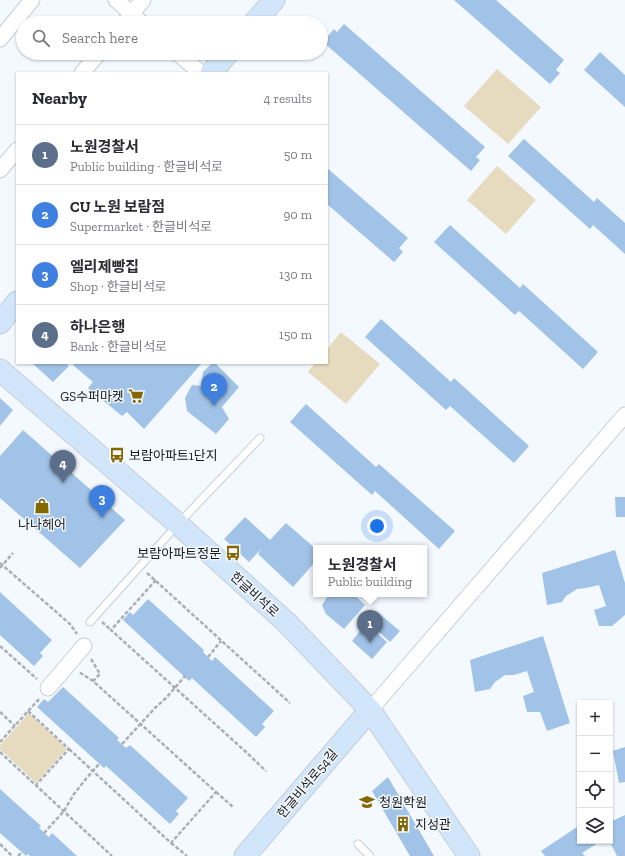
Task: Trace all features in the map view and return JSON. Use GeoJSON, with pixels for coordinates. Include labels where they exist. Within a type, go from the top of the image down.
{"type":"FeatureCollection","features":[{"type":"Feature","properties":{"kind":"main road"},"geometry":{"type":"LineString","coordinates":[[260,16],[274,0]]}},
{"type":"Feature","properties":{"kind":"main road"},"geometry":{"type":"LineString","coordinates":[[213,72],[222,60]]}},
{"type":"Feature","properties":{"kind":"main road"},"geometry":{"type":"LineString","coordinates":[[0,322],[16,303]]}},
{"type":"Feature","properties":{"kind":"main road","name":"한글비석로"},"geometry":{"type":"LineString","coordinates":[[0,370],[178,524],[287,623],[370,710],[469,856]]}},
{"type":"Feature","properties":{"kind":"main road","name":"한글비석로54길"},"geometry":{"type":"LineString","coordinates":[[245,856],[370,710]]}},
{"type":"Feature","properties":{"kind":"street"},"geometry":{"type":"LineString","coordinates":[[19,16],[32,0]]}},
{"type":"Feature","properties":{"kind":"street"},"geometry":{"type":"LineString","coordinates":[[116,0],[130,16]]}},
{"type":"Feature","properties":{"kind":"street"},"geometry":{"type":"LineString","coordinates":[[135,16],[143,0]]}},
{"type":"Feature","properties":{"kind":"street"},"geometry":{"type":"LineString","coordinates":[[0,39],[16,20]]}},
{"type":"Feature","properties":{"kind":"street"},"geometry":{"type":"LineString","coordinates":[[83,72],[93,60]]}},
{"type":"Feature","properties":{"kind":"street"},"geometry":{"type":"LineString","coordinates":[[185,60],[200,72]]}},
{"type":"Feature","properties":{"kind":"street"},"geometry":{"type":"LineString","coordinates":[[0,170],[16,151]]}},
{"type":"Feature","properties":{"kind":"street"},"geometry":{"type":"LineString","coordinates":[[370,710],[625,415]]}},
{"type":"Feature","properties":{"kind":"street"},"geometry":{"type":"LineString","coordinates":[[48,688],[84,646]]}},
{"type":"Feature","properties":{"kind":"lane"},"geometry":{"type":"LineString","coordinates":[[90,622],[178,524],[260,438]]}},
{"type":"Feature","properties":{"kind":"lane"},"geometry":{"type":"LineString","coordinates":[[358,844],[370,856]]}},
{"type":"Feature","properties":{"kind":"path"},"geometry":{"type":"LineString","coordinates":[[0,568],[1,564],[13,553]]}},
{"type":"Feature","properties":{"kind":"path"},"geometry":{"type":"LineString","coordinates":[[1,564],[70,624],[100,674],[93,682]]}},
{"type":"Feature","properties":{"kind":"path"},"geometry":{"type":"LineString","coordinates":[[266,771],[111,630],[156,580],[290,703]]}},
{"type":"Feature","properties":{"kind":"path"},"geometry":{"type":"LineString","coordinates":[[208,657],[221,640]]}},
{"type":"Feature","properties":{"kind":"path"},"geometry":{"type":"LineString","coordinates":[[0,646],[48,688],[0,742]]}},
{"type":"Feature","properties":{"kind":"path"},"geometry":{"type":"LineString","coordinates":[[67,665],[93,682],[233,807]]}},
{"type":"Feature","properties":{"kind":"path"},"geometry":{"type":"LineString","coordinates":[[122,744],[185,676]]}},
{"type":"Feature","properties":{"kind":"path"},"geometry":{"type":"LineString","coordinates":[[28,711],[65,747],[187,856]]}},
{"type":"Feature","properties":{"kind":"path"},"geometry":{"type":"LineString","coordinates":[[0,712],[15,726]]}},
{"type":"Feature","properties":{"kind":"path"},"geometry":{"type":"LineString","coordinates":[[37,783],[69,749]]}},
{"type":"Feature","properties":{"kind":"path"},"geometry":{"type":"LineString","coordinates":[[0,752],[37,783],[64,811],[112,856]]}},
{"type":"Feature","properties":{"kind":"path"},"geometry":{"type":"LineString","coordinates":[[44,833],[64,811],[74,794],[99,764]]}},
{"type":"Feature","properties":{"kind":"path"},"geometry":{"type":"LineString","coordinates":[[171,842],[216,792]]}},
{"type":"Feature","properties":{"kind":"path"},"geometry":{"type":"LineString","coordinates":[[0,844],[12,856]]}},
{"type":"Feature","properties":{"kind":"path"},"geometry":{"type":"LineString","coordinates":[[18,856],[22,852]]}},
{"type":"Feature","properties":{"kind":"shaded area"},"geometry":{"type":"Polygon","coordinates":[[[497,69],[541,107],[508,144],[464,106],[497,69]]]}},
{"type":"Feature","properties":{"kind":"shaded area"},"geometry":{"type":"Polygon","coordinates":[[[497,166],[536,200],[506,234],[467,200],[497,166]]]}},
{"type":"Feature","properties":{"kind":"shaded area"},"geometry":{"type":"Polygon","coordinates":[[[341,332],[380,364],[346,404],[308,372],[314,364],[328,364],[328,348],[341,332]]]}},
{"type":"Feature","properties":{"kind":"shaded area"},"geometry":{"type":"Polygon","coordinates":[[[29,713],[67,749],[36,783],[0,749],[0,745],[29,713]]]}},
{"type":"Feature","properties":{"kind":"building"},"geometry":{"type":"Polygon","coordinates":[[[454,0],[496,0],[564,60],[556,70],[560,73],[550,84],[454,0]]]}},
{"type":"Feature","properties":{"kind":"building"},"geometry":{"type":"Polygon","coordinates":[[[344,24],[485,147],[476,157],[480,160],[471,171],[328,46],[328,36],[334,29],[337,32],[344,24]]]}},
{"type":"Feature","properties":{"kind":"building"},"geometry":{"type":"Polygon","coordinates":[[[600,52],[625,75],[625,107],[584,70],[600,52]]]}},
{"type":"Feature","properties":{"kind":"building"},"geometry":{"type":"Polygon","coordinates":[[[524,139],[594,202],[597,198],[625,223],[625,254],[593,225],[590,229],[508,156],[524,139]]]}},
{"type":"Feature","properties":{"kind":"building"},"geometry":{"type":"Polygon","coordinates":[[[328,169],[408,238],[399,248],[403,252],[394,262],[328,205],[328,169]]]}},
{"type":"Feature","properties":{"kind":"building"},"geometry":{"type":"Polygon","coordinates":[[[450,225],[520,288],[523,284],[598,352],[583,369],[519,311],[515,315],[434,242],[450,225]]]}},
{"type":"Feature","properties":{"kind":"building"},"geometry":{"type":"Polygon","coordinates":[[[381,319],[451,382],[454,378],[529,446],[514,463],[450,406],[446,410],[365,337],[381,319]]]}},
{"type":"Feature","properties":{"kind":"building"},"geometry":{"type":"Polygon","coordinates":[[[33,364],[67,364],[69,366],[53,382],[33,364]]]}},
{"type":"Feature","properties":{"kind":"building","name":"GS수퍼마켓"},"geometry":{"type":"Polygon","coordinates":[[[201,364],[144,429],[127,412],[122,416],[88,388],[93,382],[73,365],[201,364]]]}},
{"type":"Feature","properties":{"kind":"building"},"geometry":{"type":"Polygon","coordinates":[[[211,364],[216,364],[239,387],[222,407],[229,419],[216,434],[187,411],[185,398],[192,385],[201,386],[203,372],[211,364]]]}},
{"type":"Feature","properties":{"kind":"building"},"geometry":{"type":"Polygon","coordinates":[[[0,398],[13,410],[0,426],[0,398]]]}},
{"type":"Feature","properties":{"kind":"building"},"geometry":{"type":"Polygon","coordinates":[[[306,404],[376,467],[379,464],[455,531],[439,549],[375,491],[372,495],[290,422],[306,404]]]}},
{"type":"Feature","properties":{"kind":"building"},"geometry":{"type":"Polygon","coordinates":[[[23,430],[125,520],[80,568],[0,498],[0,456],[23,430]]]}},
{"type":"Feature","properties":{"kind":"building"},"geometry":{"type":"Polygon","coordinates":[[[615,497],[625,497],[625,517],[616,517],[615,497]]]}},
{"type":"Feature","properties":{"kind":"building"},"geometry":{"type":"Polygon","coordinates":[[[245,517],[270,540],[286,523],[313,546],[313,564],[293,587],[258,554],[261,549],[249,562],[224,539],[245,517]]]}},
{"type":"Feature","properties":{"kind":"building"},"geometry":{"type":"Polygon","coordinates":[[[615,550],[625,583],[625,615],[612,626],[599,626],[594,610],[606,606],[599,585],[577,589],[566,596],[562,602],[547,605],[542,573],[615,550]]]}},
{"type":"Feature","properties":{"kind":"building"},"geometry":{"type":"Polygon","coordinates":[[[0,592],[52,640],[40,653],[43,656],[34,666],[0,635],[0,592]]]}},
{"type":"Feature","properties":{"kind":"building"},"geometry":{"type":"Polygon","coordinates":[[[327,597],[357,597],[365,605],[344,629],[326,614],[322,605],[327,597]]]}},
{"type":"Feature","properties":{"kind":"building"},"geometry":{"type":"Polygon","coordinates":[[[148,599],[204,650],[203,652],[212,661],[215,657],[274,711],[262,724],[265,727],[256,737],[192,678],[189,681],[123,620],[130,612],[133,615],[148,599]]]}},
{"type":"Feature","properties":{"kind":"building"},"geometry":{"type":"Polygon","coordinates":[[[376,611],[400,631],[390,642],[366,620],[376,611]]]}},
{"type":"Feature","properties":{"kind":"building"},"geometry":{"type":"Polygon","coordinates":[[[366,623],[387,642],[372,659],[352,641],[366,623]]]}},
{"type":"Feature","properties":{"kind":"building"},"geometry":{"type":"Polygon","coordinates":[[[543,636],[570,723],[547,731],[540,712],[527,712],[523,696],[534,692],[527,671],[514,675],[505,675],[495,682],[490,689],[475,692],[470,660],[543,636]]]}},
{"type":"Feature","properties":{"kind":"building"},"geometry":{"type":"Polygon","coordinates":[[[63,687],[119,738],[117,740],[126,748],[130,745],[188,798],[176,811],[179,814],[170,824],[106,766],[104,768],[37,707],[44,699],[48,702],[63,687]]]}},
{"type":"Feature","properties":{"kind":"building"},"geometry":{"type":"Polygon","coordinates":[[[625,747],[625,782],[619,783],[613,751],[625,747]]]}},
{"type":"Feature","properties":{"kind":"building","name":"지성관"},"geometry":{"type":"Polygon","coordinates":[[[388,777],[434,856],[410,856],[372,791],[388,777]]]}},
{"type":"Feature","properties":{"kind":"building"},"geometry":{"type":"Polygon","coordinates":[[[0,789],[41,826],[39,828],[49,837],[52,833],[77,856],[30,856],[28,854],[26,856],[0,833],[0,789]]]}},
{"type":"Feature","properties":{"kind":"building"},"geometry":{"type":"Polygon","coordinates":[[[625,815],[625,856],[617,856],[611,844],[613,844],[613,821],[625,815]]]}},
{"type":"Feature","properties":{"kind":"building"},"geometry":{"type":"Polygon","coordinates":[[[577,827],[577,844],[596,844],[582,853],[585,856],[545,856],[541,851],[577,827]]]}},
{"type":"Feature","properties":{"kind":"place","name":"GS수퍼마켓"},"geometry":{"type":"Point","coordinates":[136,396]}},
{"type":"Feature","properties":{"kind":"place","name":"CU 노원 보람점"},"geometry":{"type":"Point","coordinates":[214,406]}},
{"type":"Feature","properties":{"kind":"place","name":"보람아파트1단지"},"geometry":{"type":"Point","coordinates":[117,455]}},
{"type":"Feature","properties":{"kind":"place","name":"하나은행"},"geometry":{"type":"Point","coordinates":[63,483]}},
{"type":"Feature","properties":{"kind":"place","name":"나나헤어"},"geometry":{"type":"Point","coordinates":[42,506]}},
{"type":"Feature","properties":{"kind":"place","name":"엘리제빵집"},"geometry":{"type":"Point","coordinates":[102,518]}},
{"type":"Feature","properties":{"kind":"place","name":"보람아파트정문"},"geometry":{"type":"Point","coordinates":[233,553]}},
{"type":"Feature","properties":{"kind":"place","name":"노원경찰서"},"geometry":{"type":"Point","coordinates":[370,643]}},
{"type":"Feature","properties":{"kind":"place","name":"청원학원"},"geometry":{"type":"Point","coordinates":[367,802]}},
{"type":"Feature","properties":{"kind":"place","name":"지성관"},"geometry":{"type":"Point","coordinates":[403,824]}}]}
